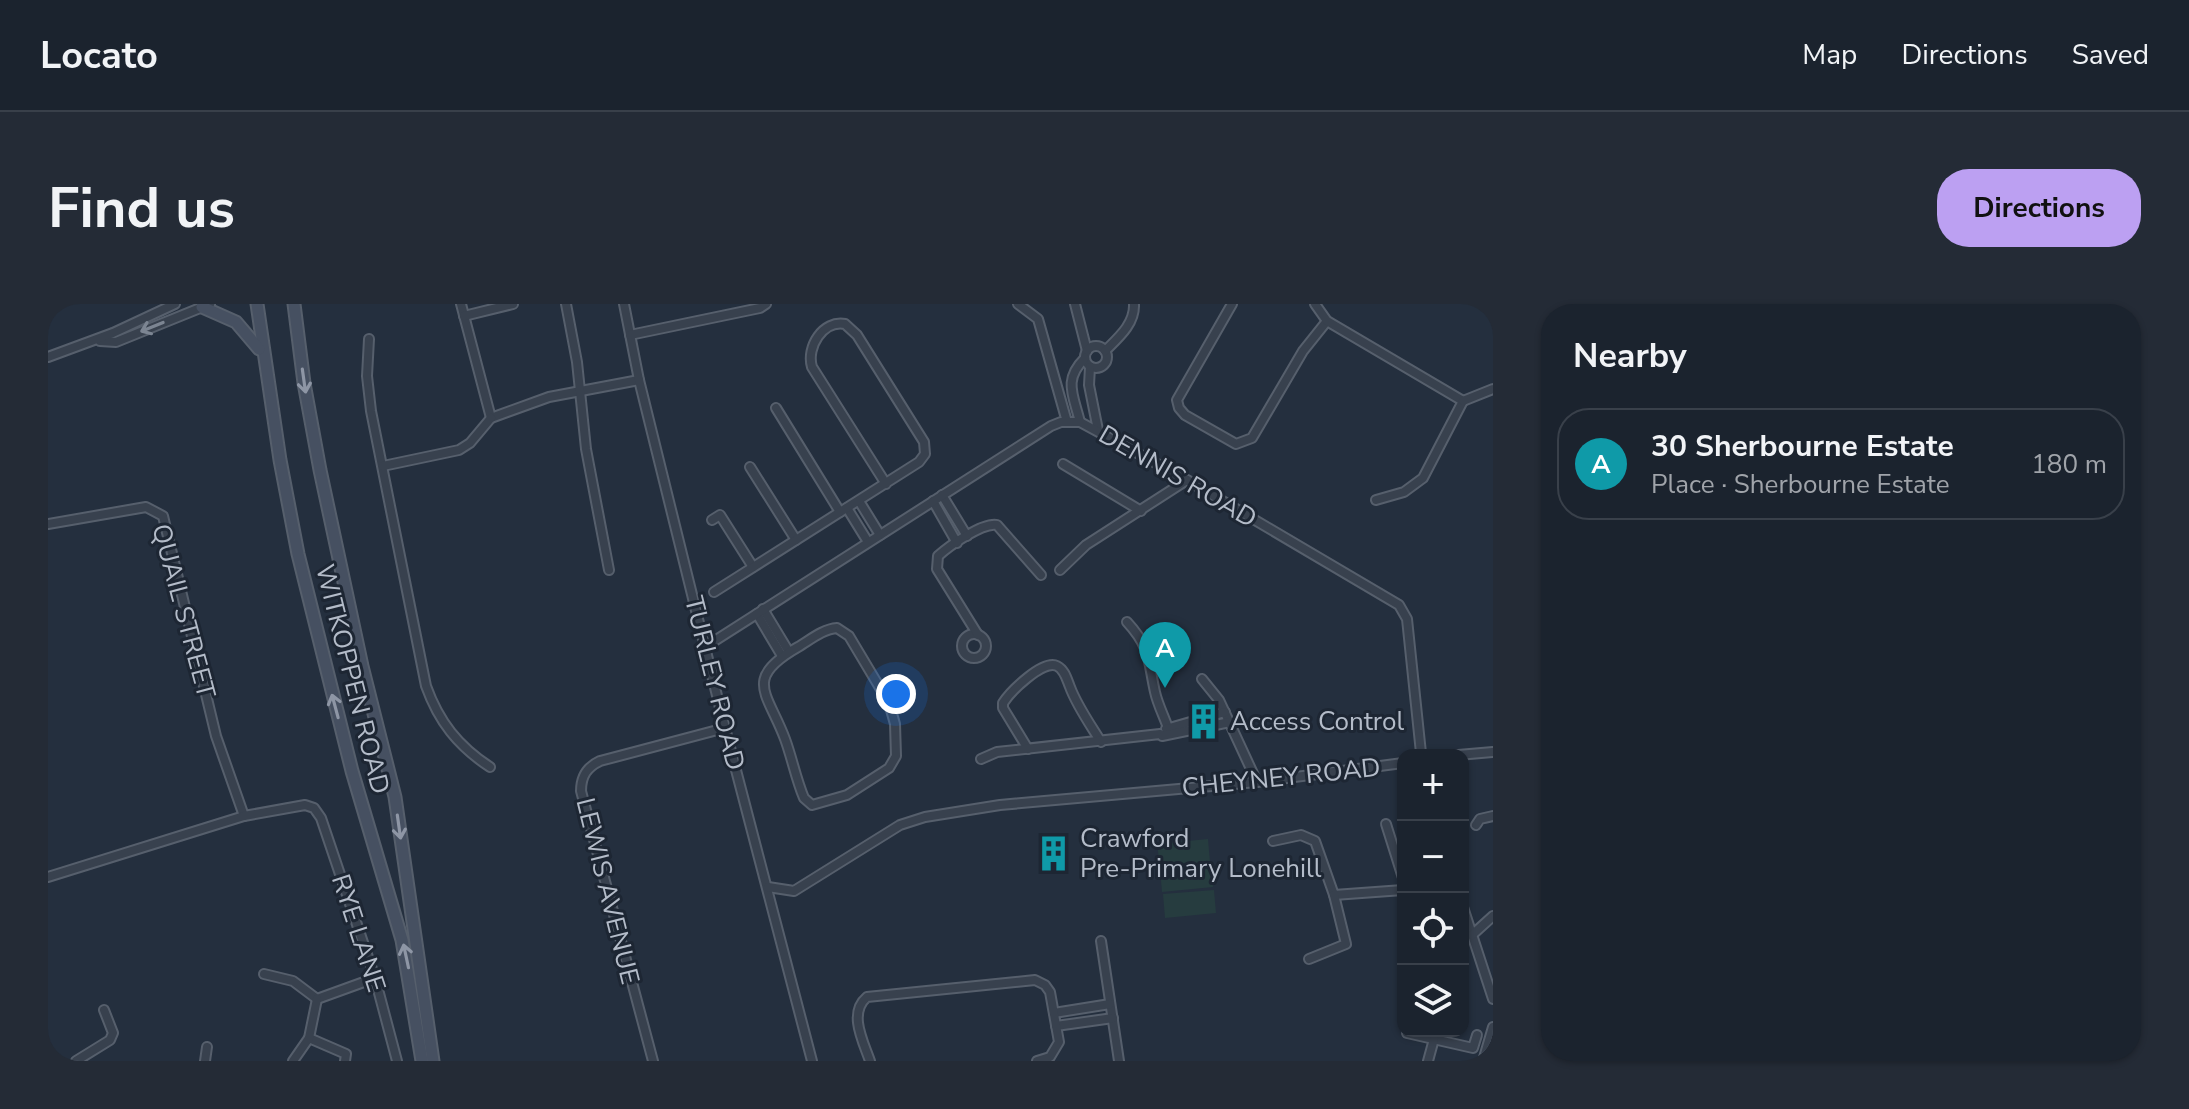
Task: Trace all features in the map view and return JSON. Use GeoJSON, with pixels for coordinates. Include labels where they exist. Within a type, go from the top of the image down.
{"type":"FeatureCollection","features":[{"type":"Feature","properties":{"kind":"main road","name":"WITKOPPEN ROAD"},"geometry":{"type":"LineString","coordinates":[[257,304],[262,353],[298,554],[352,771],[402,940],[422,1061]]}},
{"type":"Feature","properties":{"kind":"main road"},"geometry":{"type":"LineString","coordinates":[[206,305],[236,322],[262,353]]}},
{"type":"Feature","properties":{"kind":"main road","name":"WITKOPPEN ROAD"},"geometry":{"type":"LineString","coordinates":[[295,305],[304,383],[320,470],[362,666],[395,797],[433,1061]]}},
{"type":"Feature","properties":{"kind":"street"},"geometry":{"type":"LineString","coordinates":[[48,357],[96,341],[175,304]]}},
{"type":"Feature","properties":{"kind":"street"},"geometry":{"type":"LineString","coordinates":[[461,304],[491,418]]}},
{"type":"Feature","properties":{"kind":"street"},"geometry":{"type":"LineString","coordinates":[[464,316],[513,304]]}},
{"type":"Feature","properties":{"kind":"street"},"geometry":{"type":"LineString","coordinates":[[566,304],[586,449],[609,570]]}},
{"type":"Feature","properties":{"kind":"street","name":"TURLEY ROAD"},"geometry":{"type":"LineString","coordinates":[[624,304],[639,380],[725,728],[812,1061]]}},
{"type":"Feature","properties":{"kind":"street"},"geometry":{"type":"LineString","coordinates":[[630,335],[760,308],[766,304]]}},
{"type":"Feature","properties":{"kind":"street"},"geometry":{"type":"LineString","coordinates":[[1018,304],[1038,319],[1067,422]]}},
{"type":"Feature","properties":{"kind":"street"},"geometry":{"type":"LineString","coordinates":[[1075,304],[1090,367],[1098,430]]}},
{"type":"Feature","properties":{"kind":"street"},"geometry":{"type":"LineString","coordinates":[[1105,351],[1128,326],[1134,304]]}},
{"type":"Feature","properties":{"kind":"street"},"geometry":{"type":"LineString","coordinates":[[1232,304],[1177,400],[1185,415],[1236,444],[1252,438],[1303,351],[1327,321]]}},
{"type":"Feature","properties":{"kind":"street"},"geometry":{"type":"LineString","coordinates":[[1315,304],[1327,321],[1463,401]]}},
{"type":"Feature","properties":{"kind":"street"},"geometry":{"type":"LineString","coordinates":[[96,341],[116,342],[206,305]]}},
{"type":"Feature","properties":{"kind":"street"},"geometry":{"type":"LineString","coordinates":[[714,592],[886,484],[919,462],[926,447],[857,335],[845,324],[832,324],[822,332],[813,348],[812,367],[886,484]]}},
{"type":"Feature","properties":{"kind":"street"},"geometry":{"type":"LineString","coordinates":[[369,339],[368,395],[426,686],[434,707],[455,739],[490,767]]}},
{"type":"Feature","properties":{"kind":"street"},"geometry":{"type":"LineString","coordinates":[[1080,422],[1071,377],[1086,354],[1096,346],[1105,351],[1107,358],[1104,365],[1097,369],[1090,367]]}},
{"type":"Feature","properties":{"kind":"street"},"geometry":{"type":"LineString","coordinates":[[383,466],[459,450],[470,443],[491,418],[533,402],[579,390],[639,380]]}},
{"type":"Feature","properties":{"kind":"street"},"geometry":{"type":"LineString","coordinates":[[1376,500],[1404,492],[1423,478],[1463,401],[1493,392]]}},
{"type":"Feature","properties":{"kind":"street"},"geometry":{"type":"LineString","coordinates":[[1073,395],[1091,393]]}},
{"type":"Feature","properties":{"kind":"street"},"geometry":{"type":"LineString","coordinates":[[776,408],[868,542]]}},
{"type":"Feature","properties":{"kind":"street","name":"DENNIS ROAD"},"geometry":{"type":"LineString","coordinates":[[705,647],[1051,426],[1080,422],[1187,480],[1399,605],[1407,619],[1420,749]]}},
{"type":"Feature","properties":{"kind":"street"},"geometry":{"type":"LineString","coordinates":[[1063,464],[1141,511]]}},
{"type":"Feature","properties":{"kind":"street"},"geometry":{"type":"LineString","coordinates":[[750,467],[796,540]]}},
{"type":"Feature","properties":{"kind":"street"},"geometry":{"type":"LineString","coordinates":[[1060,570],[1086,545],[1187,480]]}},
{"type":"Feature","properties":{"kind":"street"},"geometry":{"type":"LineString","coordinates":[[942,495],[967,536]]}},
{"type":"Feature","properties":{"kind":"street"},"geometry":{"type":"LineString","coordinates":[[859,501],[880,535]]}},
{"type":"Feature","properties":{"kind":"street"},"geometry":{"type":"LineString","coordinates":[[933,501],[957,543]]}},
{"type":"Feature","properties":{"kind":"street","name":"QUAIL STREET"},"geometry":{"type":"LineString","coordinates":[[48,524],[146,507],[163,516],[216,736],[244,816]]}},
{"type":"Feature","properties":{"kind":"street"},"geometry":{"type":"LineString","coordinates":[[712,520],[720,515],[753,567]]}},
{"type":"Feature","properties":{"kind":"street"},"geometry":{"type":"LineString","coordinates":[[978,635],[937,569],[938,556],[987,524],[997,525],[1041,575]]}},
{"type":"Feature","properties":{"kind":"street"},"geometry":{"type":"LineString","coordinates":[[760,612],[786,654]]}},
{"type":"Feature","properties":{"kind":"street"},"geometry":{"type":"LineString","coordinates":[[1127,622],[1140,637],[1149,656],[1166,732]]}},
{"type":"Feature","properties":{"kind":"street"},"geometry":{"type":"LineString","coordinates":[[831,629],[845,632],[892,711],[897,748],[894,762],[847,795],[823,804],[812,805],[804,798],[783,734],[766,699],[767,670],[786,654],[831,629]]}},
{"type":"Feature","properties":{"kind":"street"},"geometry":{"type":"LineString","coordinates":[[1028,749],[1003,703],[1036,671],[1051,665],[1060,667],[1064,673],[1074,697],[1101,742]]}},
{"type":"Feature","properties":{"kind":"street"},"geometry":{"type":"LineString","coordinates":[[1202,679],[1214,692],[1225,712],[1257,782]]}},
{"type":"Feature","properties":{"kind":"street"},"geometry":{"type":"LineString","coordinates":[[1166,732],[1225,712]]}},
{"type":"Feature","properties":{"kind":"street"},"geometry":{"type":"LineString","coordinates":[[981,759],[997,752],[1101,742],[1230,722]]}},
{"type":"Feature","properties":{"kind":"street","name":"LEWIS AVENUE"},"geometry":{"type":"LineString","coordinates":[[653,1061],[581,782],[590,766],[600,761],[725,728]]}},
{"type":"Feature","properties":{"kind":"street"},"geometry":{"type":"LineString","coordinates":[[1469,754],[1493,752]]}},
{"type":"Feature","properties":{"kind":"street","name":"CHEYNEY ROAD"},"geometry":{"type":"LineString","coordinates":[[768,887],[794,891],[900,825],[925,817],[1000,805],[1257,782],[1397,764]]}},
{"type":"Feature","properties":{"kind":"street","name":"RYE LANE"},"geometry":{"type":"LineString","coordinates":[[244,816],[301,805],[314,808],[321,818],[375,978],[397,1061]]}},
{"type":"Feature","properties":{"kind":"street"},"geometry":{"type":"LineString","coordinates":[[48,877],[244,816]]}},
{"type":"Feature","properties":{"kind":"street"},"geometry":{"type":"LineString","coordinates":[[1476,825],[1480,819],[1493,816]]}},
{"type":"Feature","properties":{"kind":"street"},"geometry":{"type":"LineString","coordinates":[[1386,824],[1397,859]]}},
{"type":"Feature","properties":{"kind":"street"},"geometry":{"type":"LineString","coordinates":[[1273,841],[1301,835],[1315,841],[1334,895],[1346,944],[1309,959]]}},
{"type":"Feature","properties":{"kind":"street"},"geometry":{"type":"LineString","coordinates":[[1334,895],[1397,890]]}},
{"type":"Feature","properties":{"kind":"street"},"geometry":{"type":"LineString","coordinates":[[1472,935],[1493,916]]}},
{"type":"Feature","properties":{"kind":"street"},"geometry":{"type":"LineString","coordinates":[[1469,926],[1493,999]]}},
{"type":"Feature","properties":{"kind":"street"},"geometry":{"type":"LineString","coordinates":[[1101,941],[1119,1061]]}},
{"type":"Feature","properties":{"kind":"street"},"geometry":{"type":"LineString","coordinates":[[264,974],[293,981],[317,999]]}},
{"type":"Feature","properties":{"kind":"street"},"geometry":{"type":"LineString","coordinates":[[317,999],[375,978]]}},
{"type":"Feature","properties":{"kind":"street"},"geometry":{"type":"LineString","coordinates":[[870,1061],[856,1015],[861,1003],[871,996],[1035,980],[1048,988],[1059,1042],[1056,1050],[1046,1059],[1037,1061]]}},
{"type":"Feature","properties":{"kind":"street"},"geometry":{"type":"LineString","coordinates":[[293,1061],[309,1038],[317,999]]}},
{"type":"Feature","properties":{"kind":"street"},"geometry":{"type":"LineString","coordinates":[[1054,1013],[1110,1004]]}},
{"type":"Feature","properties":{"kind":"street"},"geometry":{"type":"LineString","coordinates":[[76,1061],[110,1040],[113,1033],[104,1010]]}},
{"type":"Feature","properties":{"kind":"street"},"geometry":{"type":"LineString","coordinates":[[1056,1026],[1113,1018]]}},
{"type":"Feature","properties":{"kind":"street"},"geometry":{"type":"LineString","coordinates":[[1483,1061],[1493,1027]]}},
{"type":"Feature","properties":{"kind":"street"},"geometry":{"type":"LineString","coordinates":[[1425,1037],[1473,1048],[1477,1035]]}},
{"type":"Feature","properties":{"kind":"street"},"geometry":{"type":"LineString","coordinates":[[309,1038],[346,1054],[345,1061]]}},
{"type":"Feature","properties":{"kind":"street"},"geometry":{"type":"LineString","coordinates":[[1428,1061],[1434,1039]]}},
{"type":"Feature","properties":{"kind":"street"},"geometry":{"type":"LineString","coordinates":[[205,1061],[207,1047]]}},
{"type":"Feature","properties":{"kind":"green space"},"geometry":{"type":"Polygon","coordinates":[[[1208,839],[1210,862],[1160,867],[1157,844],[1208,839]]]}},
{"type":"Feature","properties":{"kind":"green space"},"geometry":{"type":"Polygon","coordinates":[[[1211,864],[1213,887],[1162,892],[1160,869],[1211,864]]]}},
{"type":"Feature","properties":{"kind":"green space"},"geometry":{"type":"Polygon","coordinates":[[[1214,890],[1216,913],[1165,918],[1163,894],[1214,890]]]}},
{"type":"Feature","properties":{"kind":"place","name":"30 Sherbourne Estate"},"geometry":{"type":"Point","coordinates":[1165,688]}},
{"type":"Feature","properties":{"kind":"place","name":"Access Control"},"geometry":{"type":"Point","coordinates":[1204,721]}},
{"type":"Feature","properties":{"kind":"place","name":"Crawford Pre-Primary Lonehill"},"geometry":{"type":"Point","coordinates":[1054,853]}}]}
